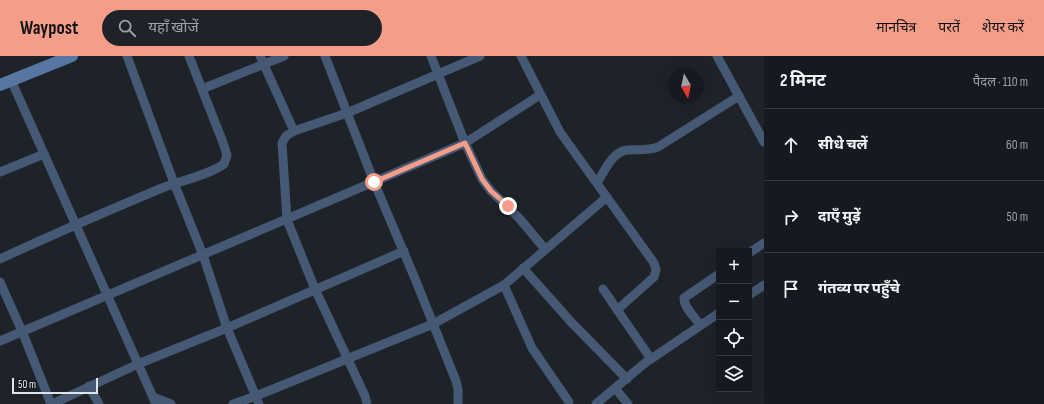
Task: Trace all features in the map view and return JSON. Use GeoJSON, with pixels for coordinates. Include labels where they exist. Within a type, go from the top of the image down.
{"type":"FeatureCollection","features":[{"type":"Feature","properties":{"kind":"main road"},"geometry":{"type":"LineString","coordinates":[[6,82],[72,56]]}},
{"type":"Feature","properties":{"kind":"street"},"geometry":{"type":"LineString","coordinates":[[127,56],[174,183],[203,255],[227,328],[258,400]]}},
{"type":"Feature","properties":{"kind":"street"},"geometry":{"type":"LineString","coordinates":[[0,259],[76,224],[224,164],[227,155],[189,56]]}},
{"type":"Feature","properties":{"kind":"street"},"geometry":{"type":"LineString","coordinates":[[202,89],[262,60],[284,56]]}},
{"type":"Feature","properties":{"kind":"street"},"geometry":{"type":"LineString","coordinates":[[325,56],[374,182],[404,251],[456,381],[458,389],[458,404]]}},
{"type":"Feature","properties":{"kind":"street"},"geometry":{"type":"LineString","coordinates":[[431,56],[465,143],[475,166],[486,185],[519,218],[545,249]]}},
{"type":"Feature","properties":{"kind":"street"},"geometry":{"type":"LineString","coordinates":[[367,404],[366,396],[315,290],[287,220],[282,142],[286,136],[294,130],[347,113],[437,73],[480,56]]}},
{"type":"Feature","properties":{"kind":"street"},"geometry":{"type":"LineString","coordinates":[[521,56],[560,132],[654,263],[656,270],[654,278],[617,310]]}},
{"type":"Feature","properties":{"kind":"street"},"geometry":{"type":"LineString","coordinates":[[717,56],[764,142]]}},
{"type":"Feature","properties":{"kind":"street"},"geometry":{"type":"LineString","coordinates":[[262,60],[294,130]]}},
{"type":"Feature","properties":{"kind":"street"},"geometry":{"type":"LineString","coordinates":[[6,82],[44,154],[154,401],[171,404]]}},
{"type":"Feature","properties":{"kind":"street"},"geometry":{"type":"LineString","coordinates":[[0,341],[107,294],[287,220],[465,143],[540,95]]}},
{"type":"Feature","properties":{"kind":"street"},"geometry":{"type":"LineString","coordinates":[[597,183],[618,152],[627,150],[650,150],[658,147],[739,96]]}},
{"type":"Feature","properties":{"kind":"street"},"geometry":{"type":"LineString","coordinates":[[0,172],[44,154]]}},
{"type":"Feature","properties":{"kind":"street"},"geometry":{"type":"LineString","coordinates":[[233,404],[258,400],[348,358],[433,324],[504,285],[607,197]]}},
{"type":"Feature","properties":{"kind":"street"},"geometry":{"type":"LineString","coordinates":[[752,251],[764,243]]}},
{"type":"Feature","properties":{"kind":"street"},"geometry":{"type":"LineString","coordinates":[[0,282],[22,331],[51,404],[138,364],[227,328],[404,251]]}},
{"type":"Feature","properties":{"kind":"street"},"geometry":{"type":"LineString","coordinates":[[523,268],[572,323],[627,378]]}},
{"type":"Feature","properties":{"kind":"street"},"geometry":{"type":"LineString","coordinates":[[700,325],[687,308],[684,298],[716,276]]}},
{"type":"Feature","properties":{"kind":"street"},"geometry":{"type":"LineString","coordinates":[[504,285],[532,348],[569,402]]}},
{"type":"Feature","properties":{"kind":"street"},"geometry":{"type":"LineString","coordinates":[[752,292],[764,285]]}},
{"type":"Feature","properties":{"kind":"street"},"geometry":{"type":"LineString","coordinates":[[602,289],[651,359]]}},
{"type":"Feature","properties":{"kind":"street"},"geometry":{"type":"LineString","coordinates":[[596,404],[651,359],[716,315]]}},
{"type":"Feature","properties":{"kind":"street"},"geometry":{"type":"LineString","coordinates":[[89,386],[99,404]]}},
{"type":"Feature","properties":{"kind":"street"},"geometry":{"type":"LineString","coordinates":[[616,388],[628,404]]}},
{"type":"Feature","properties":{"kind":"route"},"geometry":{"type":"LineString","coordinates":[[374,182],[465,143],[482,179],[491,191],[508,206]]}}]}
